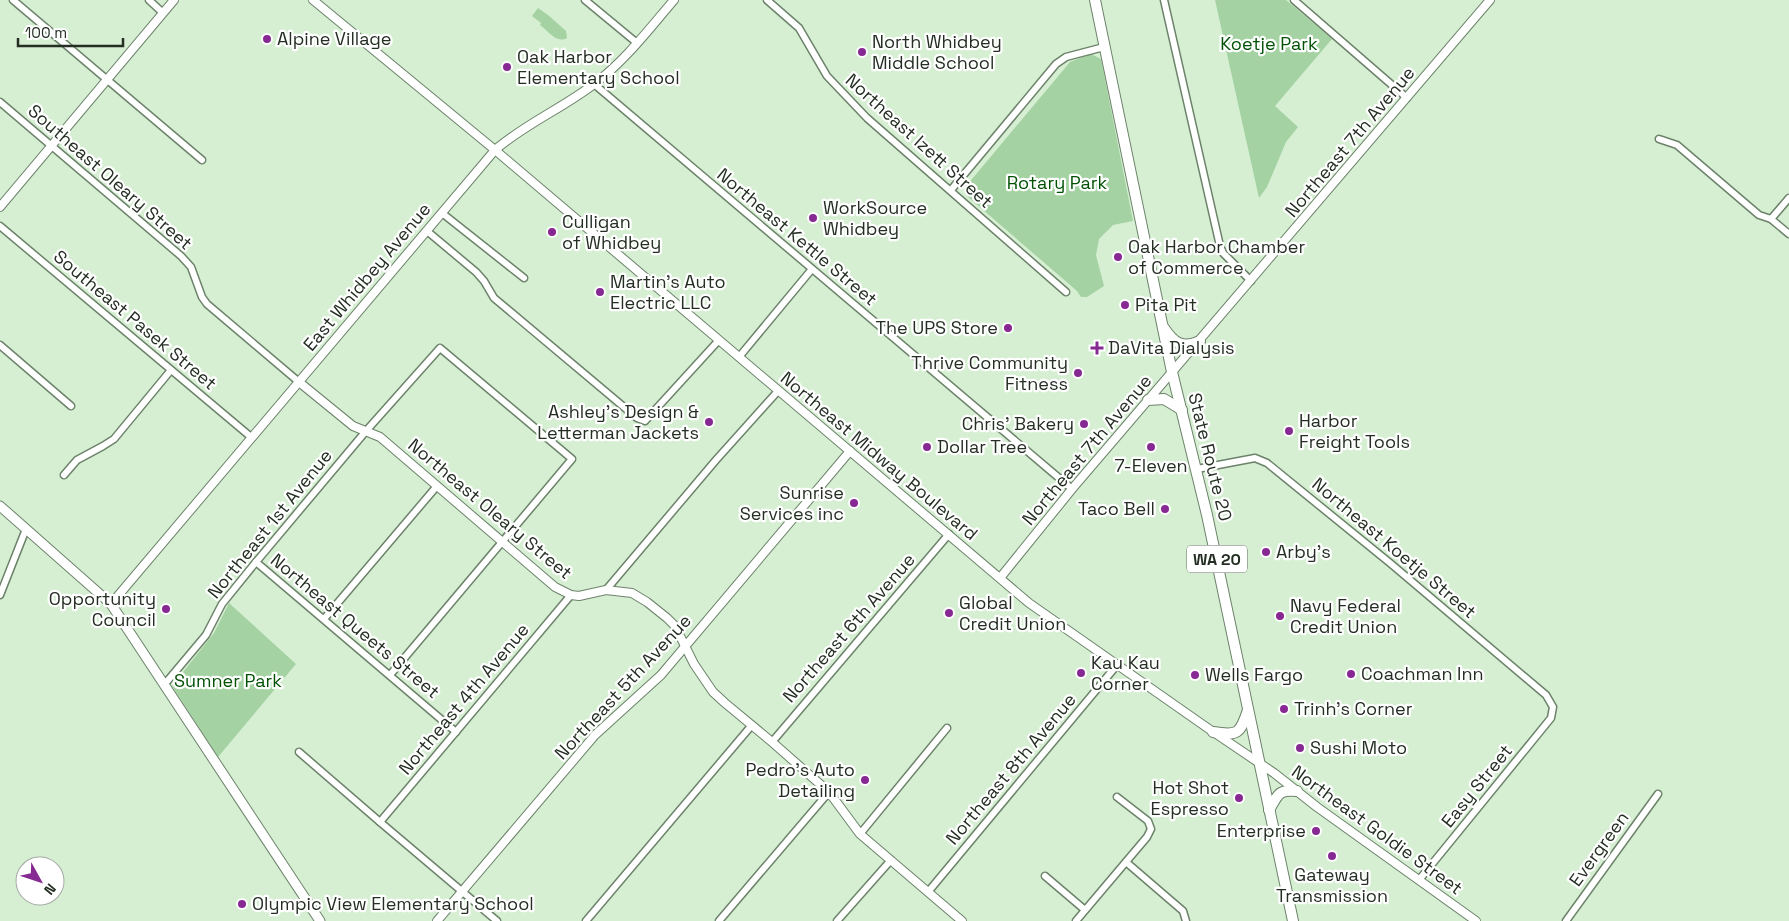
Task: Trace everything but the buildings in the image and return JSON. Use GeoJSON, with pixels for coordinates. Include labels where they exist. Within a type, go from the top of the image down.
{"type":"FeatureCollection","features":[{"type":"Feature","properties":{"kind":"main road","name":"State Route 20"},"geometry":{"type":"LineString","coordinates":[[1094,0],[1172,372],[1197,469],[1292,921]]}},
{"type":"Feature","properties":{"kind":"main road"},"geometry":{"type":"LineString","coordinates":[[1163,326],[1168,334],[1181,344],[1186,346],[1200,341]]}},
{"type":"Feature","properties":{"kind":"main road"},"geometry":{"type":"LineString","coordinates":[[1148,400],[1164,400],[1182,410]]}},
{"type":"Feature","properties":{"kind":"main road"},"geometry":{"type":"LineString","coordinates":[[0,506],[111,604],[320,921]]}},
{"type":"Feature","properties":{"kind":"main road"},"geometry":{"type":"LineString","coordinates":[[1213,732],[1226,734],[1239,732],[1248,709]]}},
{"type":"Feature","properties":{"kind":"main road"},"geometry":{"type":"LineString","coordinates":[[1269,810],[1281,792],[1286,790],[1297,791]]}},
{"type":"Feature","properties":{"kind":"street"},"geometry":{"type":"LineString","coordinates":[[13,0],[202,160]]}},
{"type":"Feature","properties":{"kind":"street"},"geometry":{"type":"LineString","coordinates":[[149,0],[164,13]]}},
{"type":"Feature","properties":{"kind":"street"},"geometry":{"type":"LineString","coordinates":[[0,207],[174,0]]}},
{"type":"Feature","properties":{"kind":"street","name":"Northeast Midway Boulevard"},"geometry":{"type":"LineString","coordinates":[[313,0],[494,150],[1030,603],[1260,764]]}},
{"type":"Feature","properties":{"kind":"street"},"geometry":{"type":"LineString","coordinates":[[585,0],[637,43]]}},
{"type":"Feature","properties":{"kind":"street","name":"East Whidbey Avenue"},"geometry":{"type":"LineString","coordinates":[[111,604],[494,150],[594,84],[637,43],[674,0]]}},
{"type":"Feature","properties":{"kind":"street","name":"Northeast Izett Street"},"geometry":{"type":"LineString","coordinates":[[767,0],[799,28],[827,76],[869,121],[951,190],[1066,292]]}},
{"type":"Feature","properties":{"kind":"street"},"geometry":{"type":"LineString","coordinates":[[1164,0],[1220,246],[1223,253],[1251,281]]}},
{"type":"Feature","properties":{"kind":"street"},"geometry":{"type":"LineString","coordinates":[[1294,0],[1407,98]]}},
{"type":"Feature","properties":{"kind":"street","name":"Northeast 7th Avenue"},"geometry":{"type":"LineString","coordinates":[[1000,578],[1072,489],[1490,0]]}},
{"type":"Feature","properties":{"kind":"street"},"geometry":{"type":"LineString","coordinates":[[951,190],[1056,64],[1066,57],[1104,47]]}},
{"type":"Feature","properties":{"kind":"street","name":"Northeast Kettle Street"},"geometry":{"type":"LineString","coordinates":[[594,84],[1072,489]]}},
{"type":"Feature","properties":{"kind":"street","name":"Southeast Oleary Street"},"geometry":{"type":"LineString","coordinates":[[0,102],[181,256],[191,267],[202,297],[207,304],[299,382]]}},
{"type":"Feature","properties":{"kind":"street"},"geometry":{"type":"LineString","coordinates":[[1659,139],[1676,145],[1759,215],[1771,219],[1789,234]]}},
{"type":"Feature","properties":{"kind":"street"},"geometry":{"type":"LineString","coordinates":[[1771,219],[1789,198]]}},
{"type":"Feature","properties":{"kind":"street"},"geometry":{"type":"LineString","coordinates":[[442,213],[524,278]]}},
{"type":"Feature","properties":{"kind":"street","name":"Southeast Pasek Street"},"geometry":{"type":"LineString","coordinates":[[0,226],[251,437]]}},
{"type":"Feature","properties":{"kind":"street"},"geometry":{"type":"LineString","coordinates":[[427,231],[476,272],[494,298],[637,418],[645,420],[719,340]]}},
{"type":"Feature","properties":{"kind":"street"},"geometry":{"type":"LineString","coordinates":[[739,357],[812,269]]}},
{"type":"Feature","properties":{"kind":"street"},"geometry":{"type":"LineString","coordinates":[[0,345],[71,406]]}},
{"type":"Feature","properties":{"kind":"street","name":"Northeast 1st Avenue"},"geometry":{"type":"LineString","coordinates":[[164,685],[206,636],[222,604],[256,562],[366,431],[440,348],[572,459],[503,542]]}},
{"type":"Feature","properties":{"kind":"street"},"geometry":{"type":"LineString","coordinates":[[64,475],[77,460],[114,439],[171,370]]}},
{"type":"Feature","properties":{"kind":"street","name":"Northeast Oleary Street"},"geometry":{"type":"LineString","coordinates":[[299,382],[353,426],[380,437],[555,587],[571,595],[578,596],[606,590],[632,593],[640,597],[675,626],[694,664],[713,692],[829,792],[860,834],[958,920]]}},
{"type":"Feature","properties":{"kind":"street"},"geometry":{"type":"LineString","coordinates":[[606,590],[716,460],[778,391]]}},
{"type":"Feature","properties":{"kind":"street","name":"Northeast 5th Avenue"},"geometry":{"type":"LineString","coordinates":[[437,921],[595,735],[661,675],[850,451]]}},
{"type":"Feature","properties":{"kind":"street","name":"Northeast Koetje Street"},"geometry":{"type":"LineString","coordinates":[[1197,469],[1255,458],[1267,463],[1390,563],[1546,695],[1553,707]]}},
{"type":"Feature","properties":{"kind":"street"},"geometry":{"type":"LineString","coordinates":[[324,620],[437,486]]}},
{"type":"Feature","properties":{"kind":"street"},"geometry":{"type":"LineString","coordinates":[[0,595],[26,530]]}},
{"type":"Feature","properties":{"kind":"street","name":"Northeast 6th Avenue"},"geometry":{"type":"LineString","coordinates":[[772,742],[949,534]]}},
{"type":"Feature","properties":{"kind":"street"},"geometry":{"type":"LineString","coordinates":[[390,675],[503,542]]}},
{"type":"Feature","properties":{"kind":"street","name":"Northeast Queets Street"},"geometry":{"type":"LineString","coordinates":[[256,562],[456,732]]}},
{"type":"Feature","properties":{"kind":"street","name":"Northeast 4th Avenue"},"geometry":{"type":"LineString","coordinates":[[380,822],[571,595]]}},
{"type":"Feature","properties":{"kind":"street","name":"Northeast 8th Avenue"},"geometry":{"type":"LineString","coordinates":[[928,892],[1117,665]]}},
{"type":"Feature","properties":{"kind":"street","name":"Easy Street"},"geometry":{"type":"LineString","coordinates":[[1419,880],[1552,718],[1553,707]]}},
{"type":"Feature","properties":{"kind":"street"},"geometry":{"type":"LineString","coordinates":[[586,921],[752,725]]}},
{"type":"Feature","properties":{"kind":"street"},"geometry":{"type":"LineString","coordinates":[[860,834],[948,728]]}},
{"type":"Feature","properties":{"kind":"street"},"geometry":{"type":"LineString","coordinates":[[299,752],[497,921]]}},
{"type":"Feature","properties":{"kind":"street","name":"Northeast Goldie Street"},"geometry":{"type":"LineString","coordinates":[[1260,764],[1476,921]]}},
{"type":"Feature","properties":{"kind":"street"},"geometry":{"type":"LineString","coordinates":[[719,921],[829,792]]}},
{"type":"Feature","properties":{"kind":"street","name":"Evergreen"},"geometry":{"type":"LineString","coordinates":[[1566,921],[1658,794]]}},
{"type":"Feature","properties":{"kind":"street"},"geometry":{"type":"LineString","coordinates":[[1076,921],[1147,837],[1151,829],[1148,821],[1117,797]]}},
{"type":"Feature","properties":{"kind":"street"},"geometry":{"type":"LineString","coordinates":[[837,921],[891,860]]}},
{"type":"Feature","properties":{"kind":"street"},"geometry":{"type":"LineString","coordinates":[[1126,862],[1183,911],[1186,920]]}},
{"type":"Feature","properties":{"kind":"street"},"geometry":{"type":"LineString","coordinates":[[1045,876],[1085,910]]}},
{"type":"Feature","properties":{"kind":"green space","name":"Koetje Park"},"geometry":{"type":"Polygon","coordinates":[[[1215,0],[1286,0],[1332,39],[1275,106],[1298,127],[1286,142],[1267,187],[1259,198],[1215,0]]]}},
{"type":"Feature","properties":{"kind":"green space"},"geometry":{"type":"Polygon","coordinates":[[[538,8],[566,31],[567,38],[556,38],[540,25],[541,23],[532,16],[538,8]]]}},
{"type":"Feature","properties":{"kind":"green space","name":"Rotary Park"},"geometry":{"type":"Polygon","coordinates":[[[1091,54],[1101,59],[1133,221],[1113,225],[1099,239],[1096,255],[1104,286],[1087,297],[1081,297],[1077,291],[968,197],[965,192],[967,185],[1070,62],[1091,54]]]}},
{"type":"Feature","properties":{"kind":"green space","name":"Sumner Park"},"geometry":{"type":"Polygon","coordinates":[[[229,603],[296,664],[218,757],[172,686],[214,633],[229,603]]]}},
{"type":"Feature","properties":{"kind":"place","name":"Alpine Village"},"geometry":{"type":"Point","coordinates":[267,39]}},
{"type":"Feature","properties":{"kind":"place","name":"North Whidbey Middle School"},"geometry":{"type":"Point","coordinates":[862,52]}},
{"type":"Feature","properties":{"kind":"place","name":"Oak Harbor Elementary School"},"geometry":{"type":"Point","coordinates":[507,67]}},
{"type":"Feature","properties":{"kind":"place","name":"WorkSource Whidbey"},"geometry":{"type":"Point","coordinates":[813,218]}},
{"type":"Feature","properties":{"kind":"place","name":"Culligan of Whidbey"},"geometry":{"type":"Point","coordinates":[552,232]}},
{"type":"Feature","properties":{"kind":"place","name":"Oak Harbor Chamber of Commerce"},"geometry":{"type":"Point","coordinates":[1118,257]}},
{"type":"Feature","properties":{"kind":"place","name":"Martin's Auto Electric LLC"},"geometry":{"type":"Point","coordinates":[600,292]}},
{"type":"Feature","properties":{"kind":"place","name":"Pita Pit"},"geometry":{"type":"Point","coordinates":[1125,305]}},
{"type":"Feature","properties":{"kind":"place","name":"The UPS Store"},"geometry":{"type":"Point","coordinates":[1008,328]}},
{"type":"Feature","properties":{"kind":"place","name":"DaVita Dialysis"},"geometry":{"type":"Point","coordinates":[1097,348]}},
{"type":"Feature","properties":{"kind":"place","name":"Thrive Community Fitness"},"geometry":{"type":"Point","coordinates":[1078,373]}},
{"type":"Feature","properties":{"kind":"place","name":"Ashley's Design & Letterman Jackets"},"geometry":{"type":"Point","coordinates":[709,422]}},
{"type":"Feature","properties":{"kind":"place","name":"Chris' Bakery"},"geometry":{"type":"Point","coordinates":[1084,424]}},
{"type":"Feature","properties":{"kind":"place","name":"Harbor Freight Tools"},"geometry":{"type":"Point","coordinates":[1289,431]}},
{"type":"Feature","properties":{"kind":"place","name":"Dollar Tree"},"geometry":{"type":"Point","coordinates":[927,447]}},
{"type":"Feature","properties":{"kind":"place","name":"7-Eleven"},"geometry":{"type":"Point","coordinates":[1151,447]}},
{"type":"Feature","properties":{"kind":"place","name":"Sunrise Services inc"},"geometry":{"type":"Point","coordinates":[854,503]}},
{"type":"Feature","properties":{"kind":"place","name":"Taco Bell"},"geometry":{"type":"Point","coordinates":[1165,509]}},
{"type":"Feature","properties":{"kind":"place","name":"Arby's"},"geometry":{"type":"Point","coordinates":[1266,552]}},
{"type":"Feature","properties":{"kind":"place","name":"Opportunity Council"},"geometry":{"type":"Point","coordinates":[166,609]}},
{"type":"Feature","properties":{"kind":"place","name":"Global Credit Union"},"geometry":{"type":"Point","coordinates":[949,613]}},
{"type":"Feature","properties":{"kind":"place","name":"Navy Federal Credit Union"},"geometry":{"type":"Point","coordinates":[1280,616]}},
{"type":"Feature","properties":{"kind":"place","name":"Kau Kau Corner"},"geometry":{"type":"Point","coordinates":[1081,673]}},
{"type":"Feature","properties":{"kind":"place","name":"Coachman Inn"},"geometry":{"type":"Point","coordinates":[1351,674]}},
{"type":"Feature","properties":{"kind":"place","name":"Wells Fargo"},"geometry":{"type":"Point","coordinates":[1195,675]}},
{"type":"Feature","properties":{"kind":"place","name":"Trinh's Corner"},"geometry":{"type":"Point","coordinates":[1284,709]}},
{"type":"Feature","properties":{"kind":"place","name":"Sushi Moto"},"geometry":{"type":"Point","coordinates":[1300,748]}},
{"type":"Feature","properties":{"kind":"place","name":"Pedro’s Auto Detailing"},"geometry":{"type":"Point","coordinates":[865,780]}},
{"type":"Feature","properties":{"kind":"place","name":"Hot Shot Espresso"},"geometry":{"type":"Point","coordinates":[1239,798]}},
{"type":"Feature","properties":{"kind":"place","name":"Enterprise"},"geometry":{"type":"Point","coordinates":[1316,831]}},
{"type":"Feature","properties":{"kind":"place","name":"Gateway Transmission"},"geometry":{"type":"Point","coordinates":[1332,856]}},
{"type":"Feature","properties":{"kind":"place","name":"Olympic View Elementary School"},"geometry":{"type":"Point","coordinates":[242,904]}}]}
